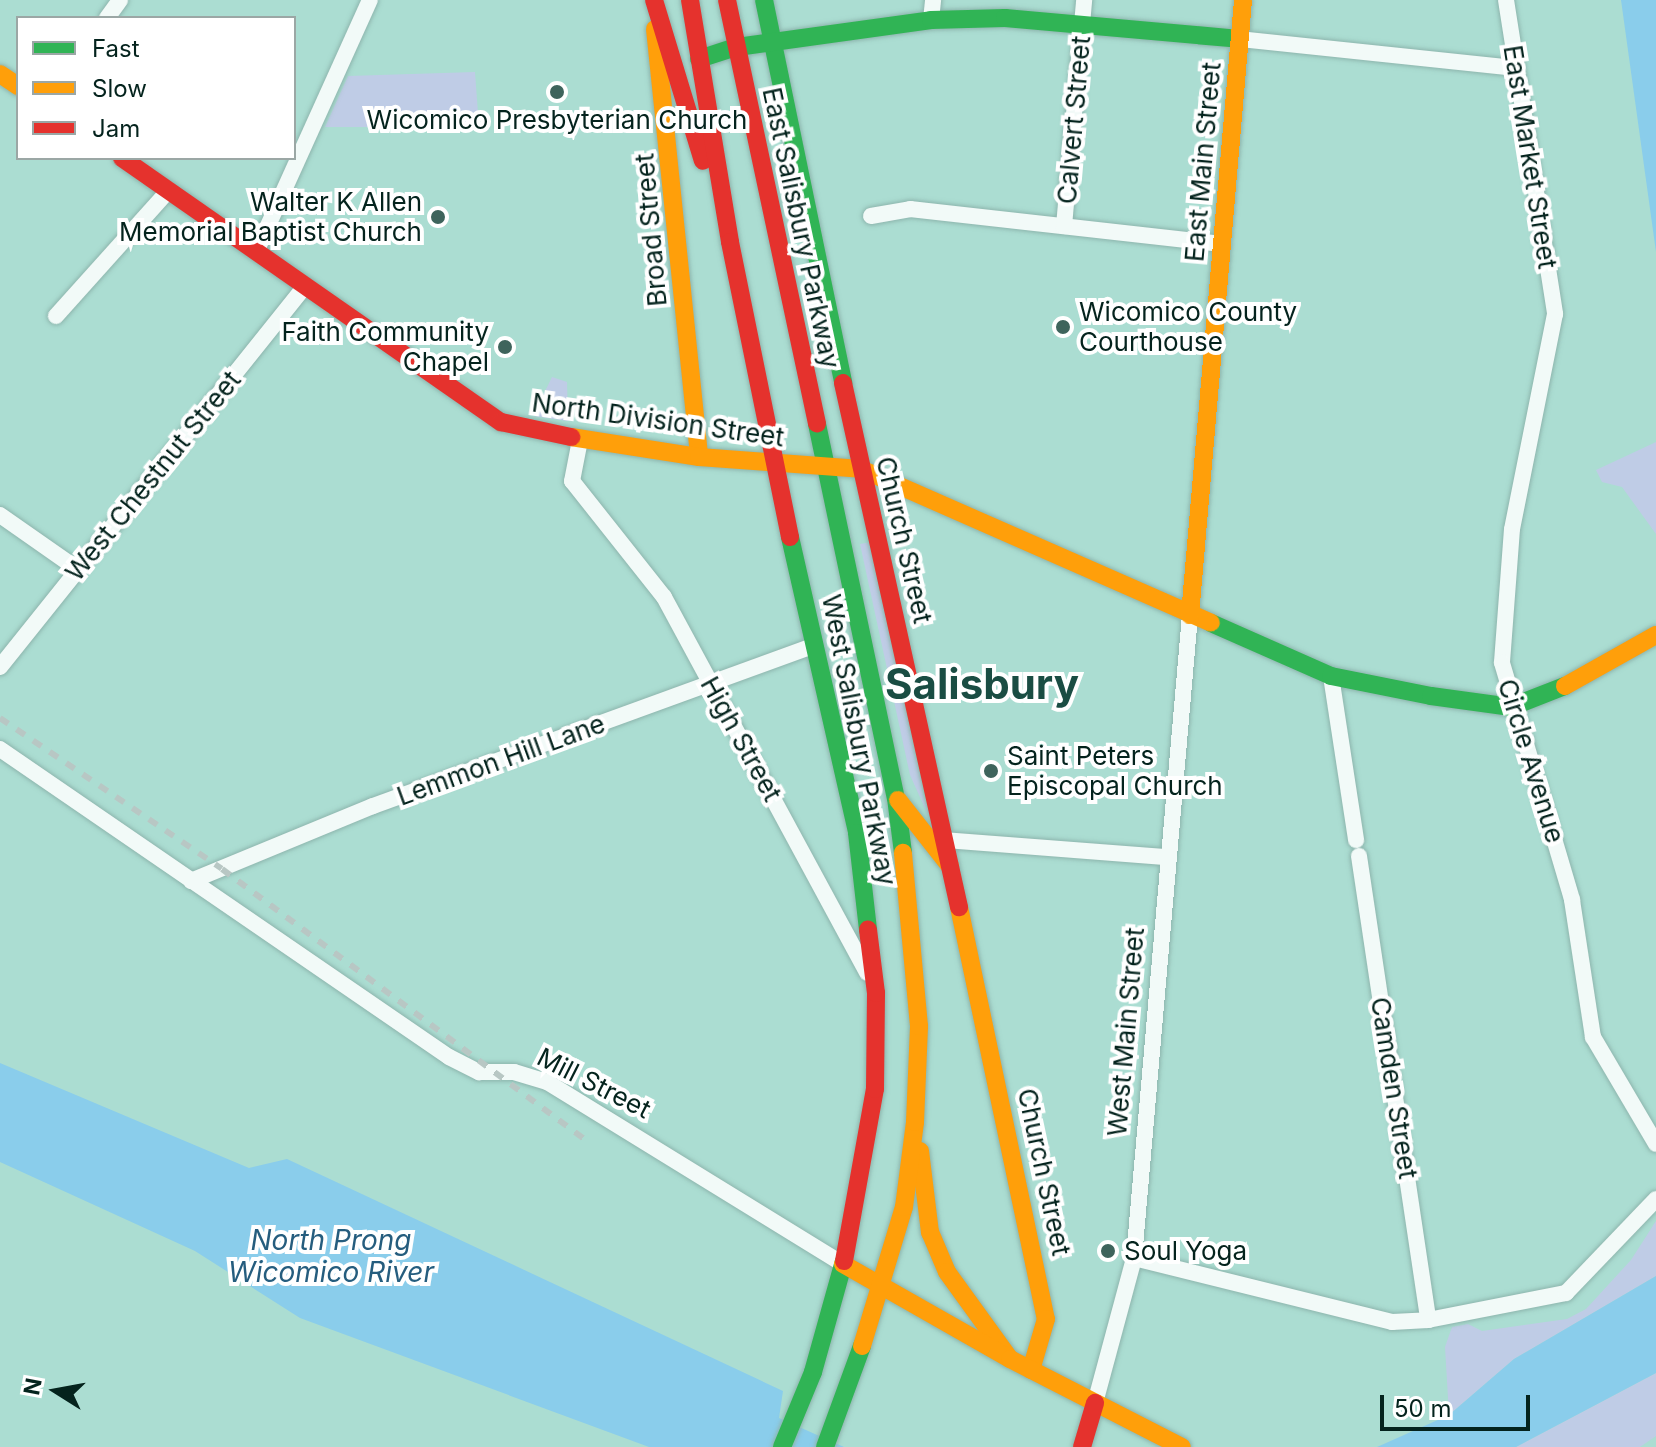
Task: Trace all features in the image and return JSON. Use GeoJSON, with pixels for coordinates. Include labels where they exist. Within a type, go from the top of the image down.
{"type":"FeatureCollection","features":[{"type":"Feature","properties":{"kind":"street"},"geometry":{"type":"LineString","coordinates":[[257,250],[370,0]]}},
{"type":"Feature","properties":{"kind":"street"},"geometry":{"type":"LineString","coordinates":[[654,0],[730,242]]}},
{"type":"Feature","properties":{"kind":"street","name":"Broad Street"},"geometry":{"type":"LineString","coordinates":[[654,0],[699,457]]}},
{"type":"Feature","properties":{"kind":"street"},"geometry":{"type":"LineString","coordinates":[[690,0],[730,242],[778,464]]}},
{"type":"Feature","properties":{"kind":"street","name":"East Salisbury Parkway"},"geometry":{"type":"LineString","coordinates":[[727,0],[823,467]]}},
{"type":"Feature","properties":{"kind":"street","name":"Church Street"},"geometry":{"type":"LineString","coordinates":[[764,0],[861,469],[1046,1311],[1031,1370]]}},
{"type":"Feature","properties":{"kind":"street"},"geometry":{"type":"LineString","coordinates":[[931,20],[933,0]]}},
{"type":"Feature","properties":{"kind":"street","name":"Calvert Street"},"geometry":{"type":"LineString","coordinates":[[1084,0],[1064,226],[1222,244]]}},
{"type":"Feature","properties":{"kind":"street","name":"East Main Street"},"geometry":{"type":"LineString","coordinates":[[1190,615],[1243,0]]}},
{"type":"Feature","properties":{"kind":"street","name":"East Market Street"},"geometry":{"type":"LineString","coordinates":[[1506,0],[1555,314]]}},
{"type":"Feature","properties":{"kind":"street"},"geometry":{"type":"LineString","coordinates":[[699,59],[737,47],[931,20],[1005,18],[1515,68]]}},
{"type":"Feature","properties":{"kind":"street","name":"North Division Street"},"geometry":{"type":"LineString","coordinates":[[125,160],[501,422],[580,440],[699,457],[861,469],[1331,676],[1511,707]]}},
{"type":"Feature","properties":{"kind":"street"},"geometry":{"type":"LineString","coordinates":[[56,316],[169,190]]}},
{"type":"Feature","properties":{"kind":"street"},"geometry":{"type":"LineString","coordinates":[[871,216],[910,209],[1064,226]]}},
{"type":"Feature","properties":{"kind":"street","name":"West Chestnut Street"},"geometry":{"type":"LineString","coordinates":[[0,667],[306,285]]}},
{"type":"Feature","properties":{"kind":"street","name":"Circle Avenue"},"geometry":{"type":"LineString","coordinates":[[1555,314],[1503,597],[1502,663],[1511,707],[1572,900],[1593,1037],[1656,1144]]}},
{"type":"Feature","properties":{"kind":"street","name":"High Street"},"geometry":{"type":"LineString","coordinates":[[580,440],[572,481],[584,500],[664,597],[848,932],[876,993]]}},
{"type":"Feature","properties":{"kind":"street","name":"West Salisbury Parkway"},"geometry":{"type":"LineString","coordinates":[[778,464],[813,646],[857,833],[876,993],[878,1048],[870,1136],[843,1264],[813,1372],[782,1447]]}},
{"type":"Feature","properties":{"kind":"street","name":"West Salisbury Parkway"},"geometry":{"type":"LineString","coordinates":[[823,467],[896,798],[919,1026],[915,1122],[904,1207],[883,1287],[844,1402],[825,1447]]}},
{"type":"Feature","properties":{"kind":"street"},"geometry":{"type":"LineString","coordinates":[[0,515],[77,569]]}},
{"type":"Feature","properties":{"kind":"street","name":"West Main Street"},"geometry":{"type":"LineString","coordinates":[[1082,1447],[1134,1258],[1166,857],[1190,615]]}},
{"type":"Feature","properties":{"kind":"street"},"geometry":{"type":"LineString","coordinates":[[1511,707],[1589,677],[1656,635]]}},
{"type":"Feature","properties":{"kind":"street","name":"Lemmon Hill Lane"},"geometry":{"type":"LineString","coordinates":[[191,881],[373,806],[813,646]]}},
{"type":"Feature","properties":{"kind":"street","name":"Camden Street"},"geometry":{"type":"LineString","coordinates":[[1331,676],[1428,1320]]}},
{"type":"Feature","properties":{"kind":"street","name":"Mill Street"},"geometry":{"type":"LineString","coordinates":[[0,749],[456,1062],[479,1072],[514,1072],[547,1082],[883,1287],[1010,1359],[1182,1447]]}},
{"type":"Feature","properties":{"kind":"street"},"geometry":{"type":"LineString","coordinates":[[896,798],[950,866]]}},
{"type":"Feature","properties":{"kind":"street"},"geometry":{"type":"LineString","coordinates":[[944,840],[1166,857]]}},
{"type":"Feature","properties":{"kind":"street"},"geometry":{"type":"LineString","coordinates":[[915,1122],[930,1232],[947,1272],[1010,1359]]}},
{"type":"Feature","properties":{"kind":"street"},"geometry":{"type":"LineString","coordinates":[[1134,1258],[1392,1322],[1428,1320],[1566,1293],[1656,1199]]}},
{"type":"Feature","properties":{"kind":"shaded area"},"geometry":{"type":"Polygon","coordinates":[[[475,72],[479,127],[325,127],[348,76],[475,72]]]}},
{"type":"Feature","properties":{"kind":"shaded area"},"geometry":{"type":"Polygon","coordinates":[[[552,377],[567,382],[568,421],[533,416],[552,377]]]}},
{"type":"Feature","properties":{"kind":"shaded area"},"geometry":{"type":"Polygon","coordinates":[[[1656,442],[1656,534],[1622,487],[1602,482],[1596,470],[1656,442]]]}},
{"type":"Feature","properties":{"kind":"shaded area"},"geometry":{"type":"Polygon","coordinates":[[[871,542],[928,815],[910,775],[860,544],[871,542]]]}},
{"type":"Feature","properties":{"kind":"shaded area"},"geometry":{"type":"Polygon","coordinates":[[[1656,1221],[1656,1276],[1514,1359],[1449,1415],[1445,1347],[1452,1327],[1468,1324],[1482,1331],[1567,1319],[1586,1309],[1631,1260],[1656,1221]]]}},
{"type":"Feature","properties":{"kind":"shaded area"},"geometry":{"type":"Polygon","coordinates":[[[1656,1373],[1656,1436],[1640,1447],[1516,1447],[1656,1373]]]}},
{"type":"Feature","properties":{"kind":"water"},"geometry":{"type":"Polygon","coordinates":[[[1621,0],[1656,0],[1656,252],[1621,0]]]}},
{"type":"Feature","properties":{"kind":"water","name":"North Prong Wicomico River"},"geometry":{"type":"Polygon","coordinates":[[[0,1063],[249,1168],[287,1159],[783,1391],[779,1418],[844,1447],[649,1447],[300,1318],[195,1251],[0,1162],[0,1063]]]}},
{"type":"Feature","properties":{"kind":"water"},"geometry":{"type":"Polygon","coordinates":[[[1656,1276],[1656,1373],[1516,1447],[1377,1447],[1449,1415],[1514,1359],[1656,1276]]]}},
{"type":"Feature","properties":{"kind":"railway"},"geometry":{"type":"LineString","coordinates":[[0,718],[222,869],[584,1139]]}},
{"type":"Feature","properties":{"kind":"traffic: fast"},"geometry":{"type":"LineString","coordinates":[[764,0],[843,383]]}},
{"type":"Feature","properties":{"kind":"traffic: fast"},"geometry":{"type":"LineString","coordinates":[[699,59],[737,47],[931,20],[1005,18],[1239,39]]}},
{"type":"Feature","properties":{"kind":"traffic: fast"},"geometry":{"type":"LineString","coordinates":[[817,424],[896,798],[903,853]]}},
{"type":"Feature","properties":{"kind":"traffic: fast"},"geometry":{"type":"LineString","coordinates":[[790,537],[857,833],[868,930]]}},
{"type":"Feature","properties":{"kind":"traffic: fast"},"geometry":{"type":"LineString","coordinates":[[1211,623],[1331,676],[1431,696],[1511,707],[1565,686]]}},
{"type":"Feature","properties":{"kind":"traffic: fast"},"geometry":{"type":"LineString","coordinates":[[782,1447],[813,1372],[844,1261]]}},
{"type":"Feature","properties":{"kind":"traffic: fast"},"geometry":{"type":"LineString","coordinates":[[825,1447],[862,1346]]}},
{"type":"Feature","properties":{"kind":"traffic: slow"},"geometry":{"type":"LineString","coordinates":[[1190,615],[1243,0]]}},
{"type":"Feature","properties":{"kind":"traffic: slow"},"geometry":{"type":"LineString","coordinates":[[655,29],[699,457]]}},
{"type":"Feature","properties":{"kind":"traffic: slow"},"geometry":{"type":"LineString","coordinates":[[0,74],[16,85]]}},
{"type":"Feature","properties":{"kind":"traffic: slow"},"geometry":{"type":"LineString","coordinates":[[571,437],[699,457],[861,469],[1211,623]]}},
{"type":"Feature","properties":{"kind":"traffic: slow"},"geometry":{"type":"LineString","coordinates":[[1565,686],[1656,635]]}},
{"type":"Feature","properties":{"kind":"traffic: slow"},"geometry":{"type":"LineString","coordinates":[[898,800],[950,866]]}},
{"type":"Feature","properties":{"kind":"traffic: slow"},"geometry":{"type":"LineString","coordinates":[[862,1346],[904,1207],[915,1122],[919,1026],[903,853]]}},
{"type":"Feature","properties":{"kind":"traffic: slow"},"geometry":{"type":"LineString","coordinates":[[959,907],[1046,1319],[1031,1370]]}},
{"type":"Feature","properties":{"kind":"traffic: slow"},"geometry":{"type":"LineString","coordinates":[[920,1151],[930,1232],[947,1272],[1010,1359]]}},
{"type":"Feature","properties":{"kind":"traffic: slow"},"geometry":{"type":"LineString","coordinates":[[843,1264],[1010,1359],[1182,1447]]}},
{"type":"Feature","properties":{"kind":"traffic: jam"},"geometry":{"type":"LineString","coordinates":[[654,0],[703,161]]}},
{"type":"Feature","properties":{"kind":"traffic: jam"},"geometry":{"type":"LineString","coordinates":[[690,0],[730,242],[790,537]]}},
{"type":"Feature","properties":{"kind":"traffic: jam"},"geometry":{"type":"LineString","coordinates":[[727,0],[817,424]]}},
{"type":"Feature","properties":{"kind":"traffic: jam"},"geometry":{"type":"LineString","coordinates":[[125,160],[501,422],[571,437]]}},
{"type":"Feature","properties":{"kind":"traffic: jam"},"geometry":{"type":"LineString","coordinates":[[843,383],[959,907]]}},
{"type":"Feature","properties":{"kind":"traffic: jam"},"geometry":{"type":"LineString","coordinates":[[844,1261],[875,1089],[876,993],[868,930]]}},
{"type":"Feature","properties":{"kind":"traffic: jam"},"geometry":{"type":"LineString","coordinates":[[1082,1447],[1095,1403]]}},
{"type":"Feature","properties":{"kind":"place","name":"Wicomico Presbyterian Church"},"geometry":{"type":"Point","coordinates":[557,92]}},
{"type":"Feature","properties":{"kind":"place","name":"Walter K Allen Memorial Baptist Church"},"geometry":{"type":"Point","coordinates":[438,217]}},
{"type":"Feature","properties":{"kind":"place","name":"Wicomico County Courthouse"},"geometry":{"type":"Point","coordinates":[1063,327]}},
{"type":"Feature","properties":{"kind":"place","name":"Faith Community Chapel"},"geometry":{"type":"Point","coordinates":[505,347]}},
{"type":"Feature","properties":{"kind":"place","name":"Saint Peters Episcopal Church"},"geometry":{"type":"Point","coordinates":[991,771]}},
{"type":"Feature","properties":{"kind":"place","name":"Soul Yoga"},"geometry":{"type":"Point","coordinates":[1108,1251]}},
{"type":"Feature","properties":{"kind":"district","name":"Salisbury"},"geometry":{"type":"Point","coordinates":[982,684]}}]}
